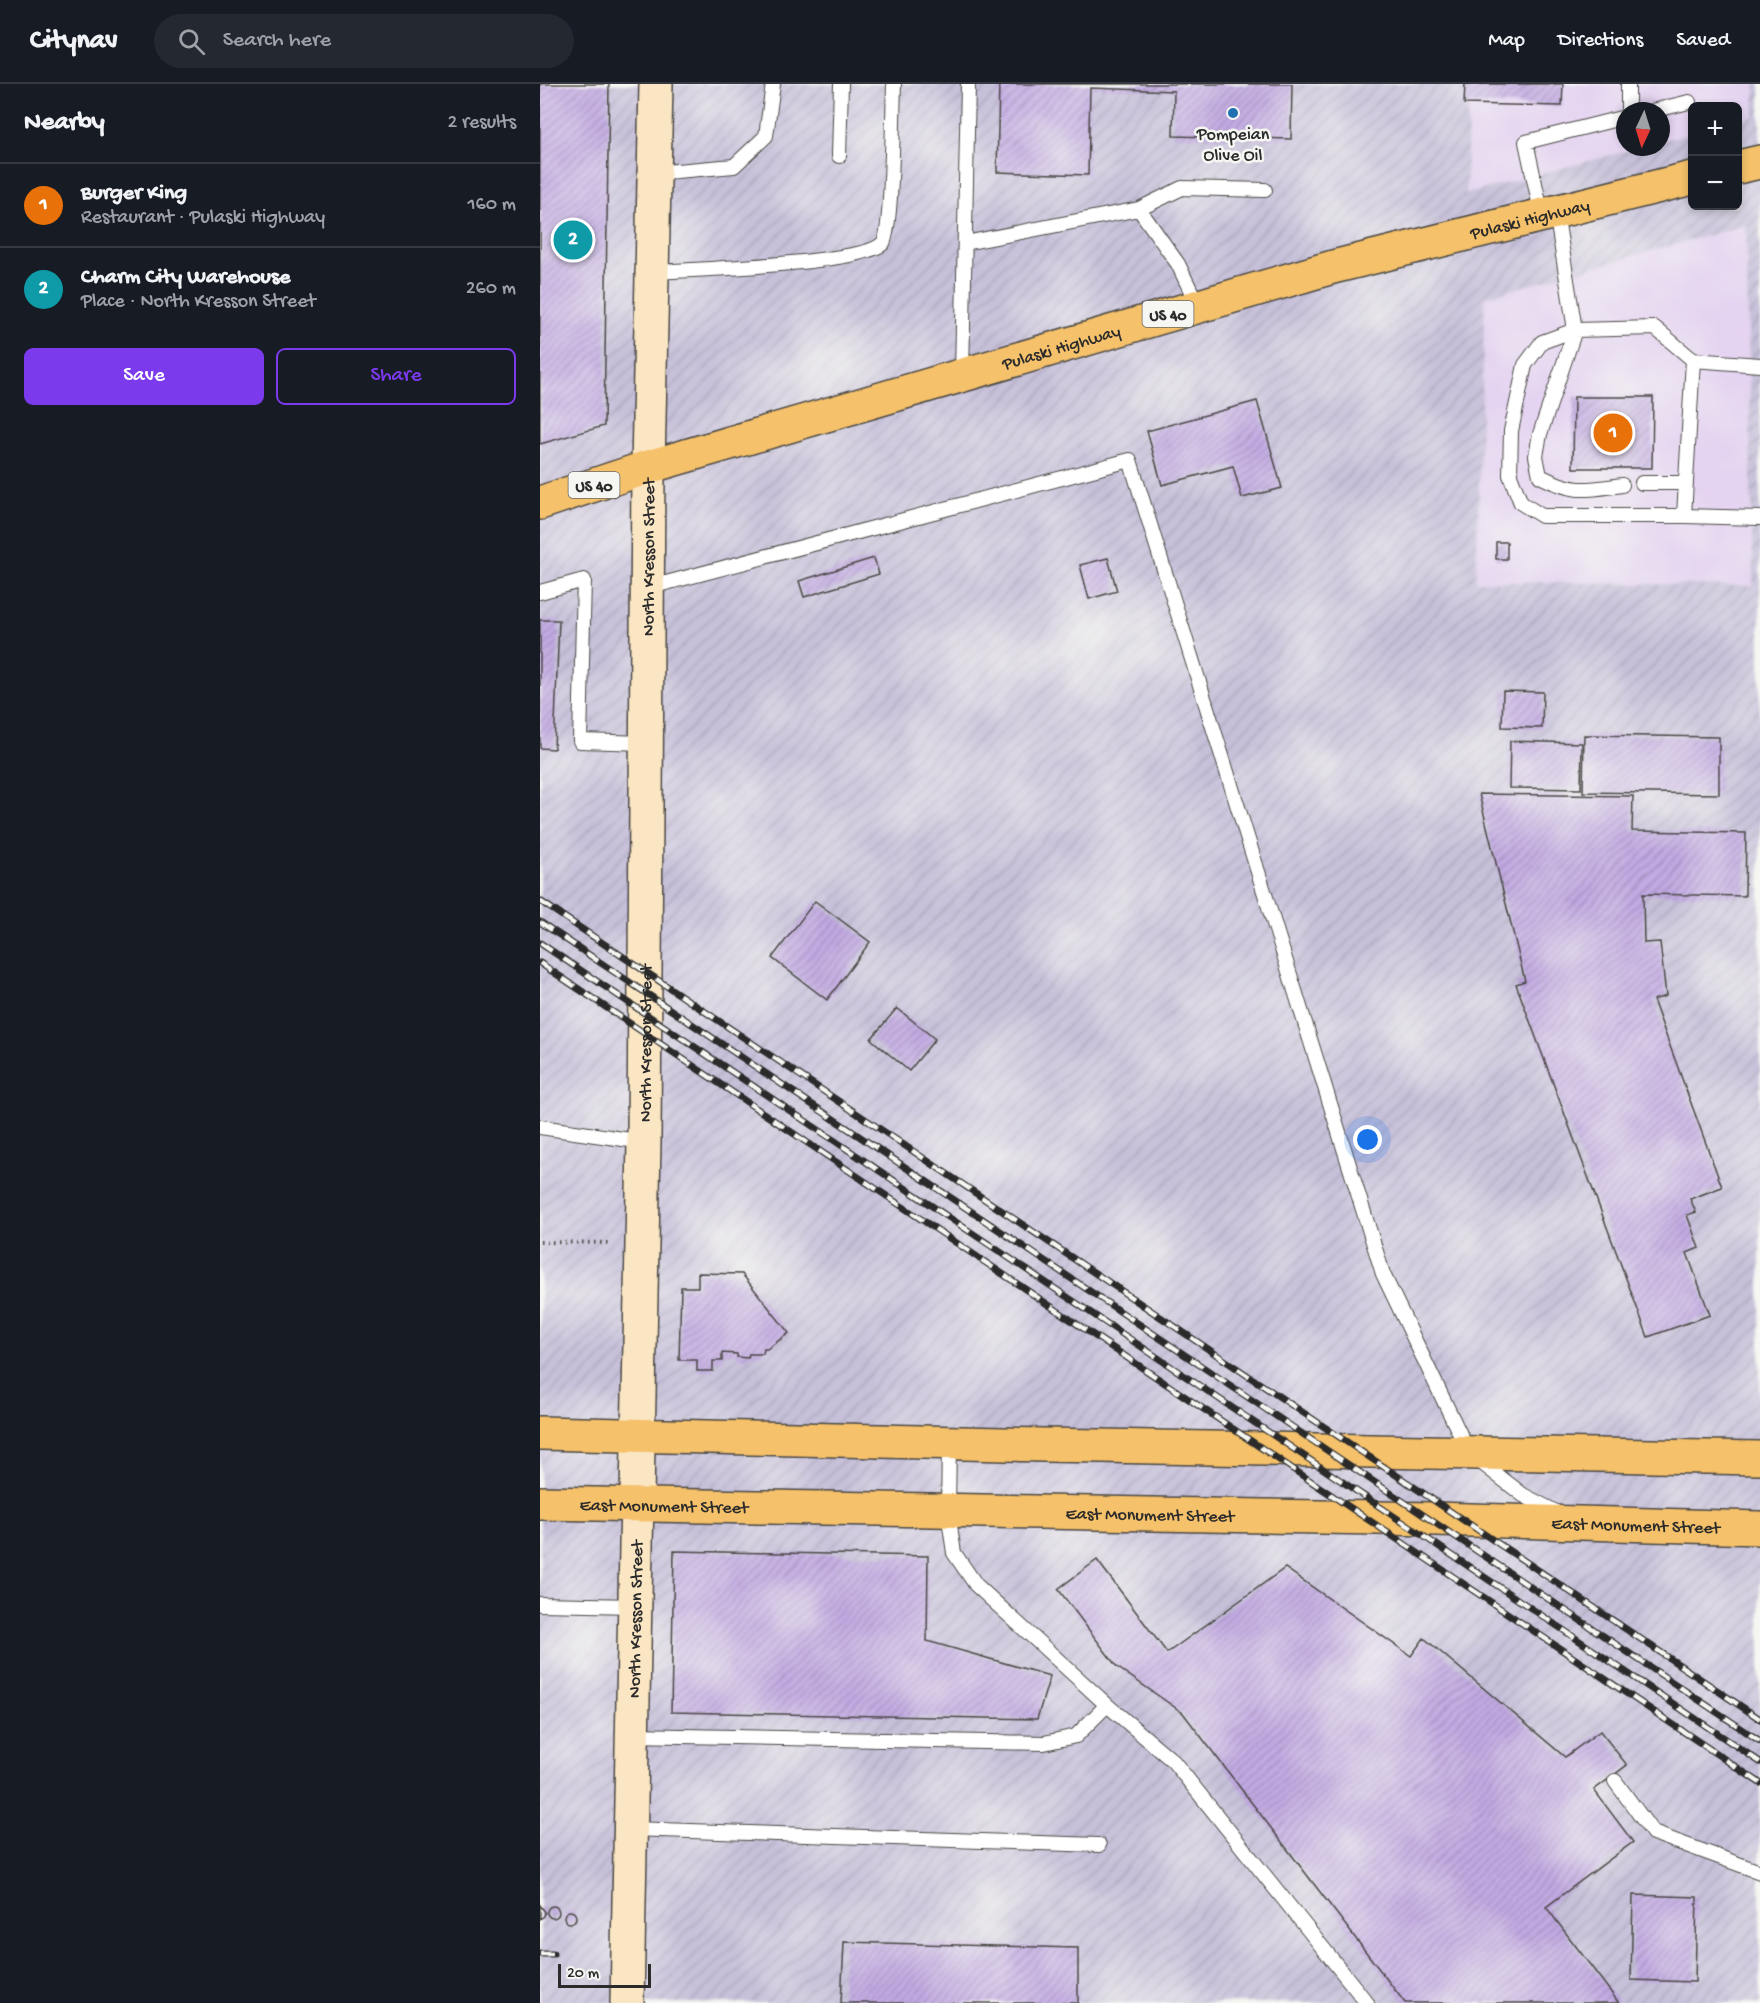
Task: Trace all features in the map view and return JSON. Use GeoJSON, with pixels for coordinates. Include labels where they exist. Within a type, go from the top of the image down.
{"type":"FeatureCollection","features":[{"type":"Feature","properties":{"kind":"main road"},"geometry":{"type":"LineString","coordinates":[[1742,166],[1760,162]]}},
{"type":"Feature","properties":{"kind":"main road","name":"Pulaski Highway"},"geometry":{"type":"LineString","coordinates":[[540,503],[648,467],[1333,267],[1688,179]]}},
{"type":"Feature","properties":{"kind":"main road"},"geometry":{"type":"LineString","coordinates":[[540,1433],[1760,1458]]}},
{"type":"Feature","properties":{"kind":"main road","name":"East Monument Street"},"geometry":{"type":"LineString","coordinates":[[540,1503],[1760,1528]]}},
{"type":"Feature","properties":{"kind":"street","name":"North Kresson Street"},"geometry":{"type":"LineString","coordinates":[[627,2003],[644,1142],[648,467],[656,84]]}},
{"type":"Feature","properties":{"kind":"lane"},"geometry":{"type":"LineString","coordinates":[[654,173],[734,166],[766,136],[773,84]]}},
{"type":"Feature","properties":{"kind":"lane"},"geometry":{"type":"LineString","coordinates":[[839,156],[841,84]]}},
{"type":"Feature","properties":{"kind":"lane"},"geometry":{"type":"LineString","coordinates":[[652,272],[819,261],[871,251],[884,243],[891,186],[894,84]]}},
{"type":"Feature","properties":{"kind":"lane"},"geometry":{"type":"LineString","coordinates":[[962,375],[968,84]]}},
{"type":"Feature","properties":{"kind":"lane"},"geometry":{"type":"LineString","coordinates":[[1628,84],[1628,102]]}},
{"type":"Feature","properties":{"kind":"lane"},"geometry":{"type":"LineString","coordinates":[[1670,107],[1688,102]]}},
{"type":"Feature","properties":{"kind":"lane"},"geometry":{"type":"LineString","coordinates":[[1616,119],[1526,142],[1549,214],[1575,330],[1540,434],[1536,456],[1540,476],[1579,491],[1622,485]]}},
{"type":"Feature","properties":{"kind":"lane"},"geometry":{"type":"LineString","coordinates":[[965,243],[1138,208],[1182,188],[1265,190]]}},
{"type":"Feature","properties":{"kind":"lane"},"geometry":{"type":"LineString","coordinates":[[1138,208],[1178,264],[1198,306]]}},
{"type":"Feature","properties":{"kind":"lane"},"geometry":{"type":"LineString","coordinates":[[1760,365],[1693,360],[1655,328],[1575,330],[1542,342],[1525,365],[1511,431],[1510,475],[1521,503],[1542,516],[1684,516],[1760,519]]}},
{"type":"Feature","properties":{"kind":"lane"},"geometry":{"type":"LineString","coordinates":[[1684,516],[1693,360]]}},
{"type":"Feature","properties":{"kind":"lane"},"geometry":{"type":"LineString","coordinates":[[647,588],[1130,460],[1383,1274],[1469,1453],[1523,1495],[1579,1523]]}},
{"type":"Feature","properties":{"kind":"lane"},"geometry":{"type":"LineString","coordinates":[[1642,483],[1686,483]]}},
{"type":"Feature","properties":{"kind":"lane"},"geometry":{"type":"LineString","coordinates":[[540,592],[584,580],[580,741],[645,743]]}},
{"type":"Feature","properties":{"kind":"lane"},"geometry":{"type":"LineString","coordinates":[[540,1127],[644,1142]]}},
{"type":"Feature","properties":{"kind":"lane"},"geometry":{"type":"LineString","coordinates":[[949,1443],[948,1512],[954,1553],[976,1585],[1107,1705],[1173,1761],[1367,2003]]}},
{"type":"Feature","properties":{"kind":"lane"},"geometry":{"type":"LineString","coordinates":[[540,1604],[635,1605]]}},
{"type":"Feature","properties":{"kind":"lane"},"geometry":{"type":"LineString","coordinates":[[632,1736],[1044,1743],[1076,1736],[1107,1705]]}},
{"type":"Feature","properties":{"kind":"lane"},"geometry":{"type":"LineString","coordinates":[[1615,1781],[1653,1833],[1760,1872]]}},
{"type":"Feature","properties":{"kind":"lane"},"geometry":{"type":"LineString","coordinates":[[630,1829],[1099,1845]]}},
{"type":"Feature","properties":{"kind":"path"},"geometry":{"type":"LineString","coordinates":[[540,1242],[642,1244]]}},
{"type":"Feature","properties":{"kind":"shaded area"},"geometry":{"type":"Polygon","coordinates":[[[540,84],[1469,84],[1466,194],[1616,153],[1616,156],[1670,156],[1670,139],[1688,134],[1688,210],[1742,210],[1742,120],[1754,116],[1755,84],[1760,84],[1760,2003],[540,2003],[540,84]],[[1746,225],[1485,297],[1476,581],[1753,586],[1746,225]]]}},
{"type":"Feature","properties":{"kind":"shaded area"},"geometry":{"type":"Polygon","coordinates":[[[1469,84],[1755,84],[1754,116],[1742,120],[1742,102],[1688,102],[1688,134],[1670,139],[1670,102],[1616,102],[1616,153],[1466,194],[1469,84]]]}},
{"type":"Feature","properties":{"kind":"shaded area"},"geometry":{"type":"Polygon","coordinates":[[[1746,225],[1753,586],[1476,581],[1485,297],[1746,225]]]}},
{"type":"Feature","properties":{"kind":"building"},"geometry":{"type":"Polygon","coordinates":[[[540,84],[609,84],[604,426],[540,444],[540,84]]]}},
{"type":"Feature","properties":{"kind":"building","name":"Pompeian Olive Oil"},"geometry":{"type":"Polygon","coordinates":[[[999,84],[1292,84],[1291,139],[1173,136],[1174,91],[1090,88],[1088,175],[997,172],[999,84]]]}},
{"type":"Feature","properties":{"kind":"building"},"geometry":{"type":"Polygon","coordinates":[[[1465,84],[1563,84],[1562,106],[1464,104],[1465,84]]]}},
{"type":"Feature","properties":{"kind":"building"},"geometry":{"type":"Polygon","coordinates":[[[1574,397],[1653,397],[1652,468],[1573,468],[1574,397]]]}},
{"type":"Feature","properties":{"kind":"building"},"geometry":{"type":"Polygon","coordinates":[[[1257,401],[1282,488],[1242,498],[1233,466],[1162,485],[1147,431],[1257,401]]]}},
{"type":"Feature","properties":{"kind":"building"},"geometry":{"type":"Polygon","coordinates":[[[1496,542],[1507,542],[1507,559],[1496,559],[1496,542]]]}},
{"type":"Feature","properties":{"kind":"building"},"geometry":{"type":"Polygon","coordinates":[[[874,558],[879,574],[804,597],[799,581],[874,558]]]}},
{"type":"Feature","properties":{"kind":"building"},"geometry":{"type":"Polygon","coordinates":[[[1108,558],[1117,591],[1089,599],[1080,565],[1108,558]]]}},
{"type":"Feature","properties":{"kind":"building"},"geometry":{"type":"Polygon","coordinates":[[[540,620],[559,620],[554,749],[540,748],[540,620]]]}},
{"type":"Feature","properties":{"kind":"building"},"geometry":{"type":"Polygon","coordinates":[[[1503,691],[1543,692],[1542,728],[1502,727],[1503,691]]]}},
{"type":"Feature","properties":{"kind":"building"},"geometry":{"type":"Polygon","coordinates":[[[1584,735],[1719,737],[1719,794],[1583,792],[1584,735]]]}},
{"type":"Feature","properties":{"kind":"building"},"geometry":{"type":"Polygon","coordinates":[[[1510,741],[1582,743],[1581,789],[1509,788],[1510,741]]]}},
{"type":"Feature","properties":{"kind":"building"},"geometry":{"type":"Polygon","coordinates":[[[1479,794],[1633,796],[1632,831],[1746,833],[1745,896],[1643,894],[1644,943],[1660,942],[1666,996],[1653,1000],[1722,1187],[1690,1199],[1696,1212],[1687,1215],[1699,1248],[1687,1253],[1710,1315],[1648,1337],[1516,984],[1525,981],[1479,794]]]}},
{"type":"Feature","properties":{"kind":"building"},"geometry":{"type":"Polygon","coordinates":[[[815,901],[870,942],[827,1000],[772,958],[815,901]]]}},
{"type":"Feature","properties":{"kind":"building"},"geometry":{"type":"Polygon","coordinates":[[[897,1008],[935,1039],[909,1071],[871,1039],[897,1008]]]}},
{"type":"Feature","properties":{"kind":"building"},"geometry":{"type":"Polygon","coordinates":[[[698,1273],[742,1274],[789,1333],[764,1349],[763,1354],[749,1354],[748,1358],[737,1357],[737,1354],[722,1353],[722,1361],[713,1361],[713,1371],[697,1371],[697,1360],[679,1360],[681,1287],[698,1287],[698,1273]]]}},
{"type":"Feature","properties":{"kind":"building"},"geometry":{"type":"Polygon","coordinates":[[[674,1551],[928,1556],[927,1641],[1050,1676],[1037,1719],[671,1712],[674,1551]]]}},
{"type":"Feature","properties":{"kind":"building"},"geometry":{"type":"Polygon","coordinates":[[[1097,1560],[1167,1653],[1285,1568],[1411,1656],[1424,1638],[1565,1757],[1600,1731],[1627,1765],[1594,1790],[1633,1842],[1546,1907],[1619,2003],[1405,2003],[1183,1713],[1117,1667],[1058,1589],[1097,1560]]]}},
{"type":"Feature","properties":{"kind":"building"},"geometry":{"type":"Polygon","coordinates":[[[1633,1895],[1697,1897],[1695,1982],[1631,1980],[1633,1895]]]}},
{"type":"Feature","properties":{"kind":"building"},"geometry":{"type":"Polygon","coordinates":[[[540,1905],[545,1912],[540,1919],[540,1905]]]}},
{"type":"Feature","properties":{"kind":"building"},"geometry":{"type":"Polygon","coordinates":[[[555,1906],[558,1907],[558,1917],[551,1918],[548,1917],[547,1910],[548,1907],[555,1906]]]}},
{"type":"Feature","properties":{"kind":"building"},"geometry":{"type":"Polygon","coordinates":[[[572,1911],[576,1917],[572,1923],[568,1923],[564,1915],[572,1911]]]}},
{"type":"Feature","properties":{"kind":"building"},"geometry":{"type":"Polygon","coordinates":[[[844,1942],[1078,1948],[1078,2003],[841,2003],[844,1942]]]}},
{"type":"Feature","properties":{"kind":"railway"},"geometry":{"type":"LineString","coordinates":[[540,901],[1760,1719]]}},
{"type":"Feature","properties":{"kind":"railway"},"geometry":{"type":"LineString","coordinates":[[540,922],[1760,1741]]}},
{"type":"Feature","properties":{"kind":"railway"},"geometry":{"type":"LineString","coordinates":[[540,943],[1760,1762]]}},
{"type":"Feature","properties":{"kind":"railway"},"geometry":{"type":"LineString","coordinates":[[540,963],[1760,1783]]}},
{"type":"Feature","properties":{"kind":"railway"},"geometry":{"type":"LineString","coordinates":[[540,1954],[553,1954]]}},
{"type":"Feature","properties":{"kind":"place","name":"Pompeian Olive Oil"},"geometry":{"type":"Point","coordinates":[1233,113]}},
{"type":"Feature","properties":{"kind":"place","name":"Charm City Warehouse"},"geometry":{"type":"Point","coordinates":[573,240]}},
{"type":"Feature","properties":{"kind":"place","name":"Burger King"},"geometry":{"type":"Point","coordinates":[1613,433]}}]}
